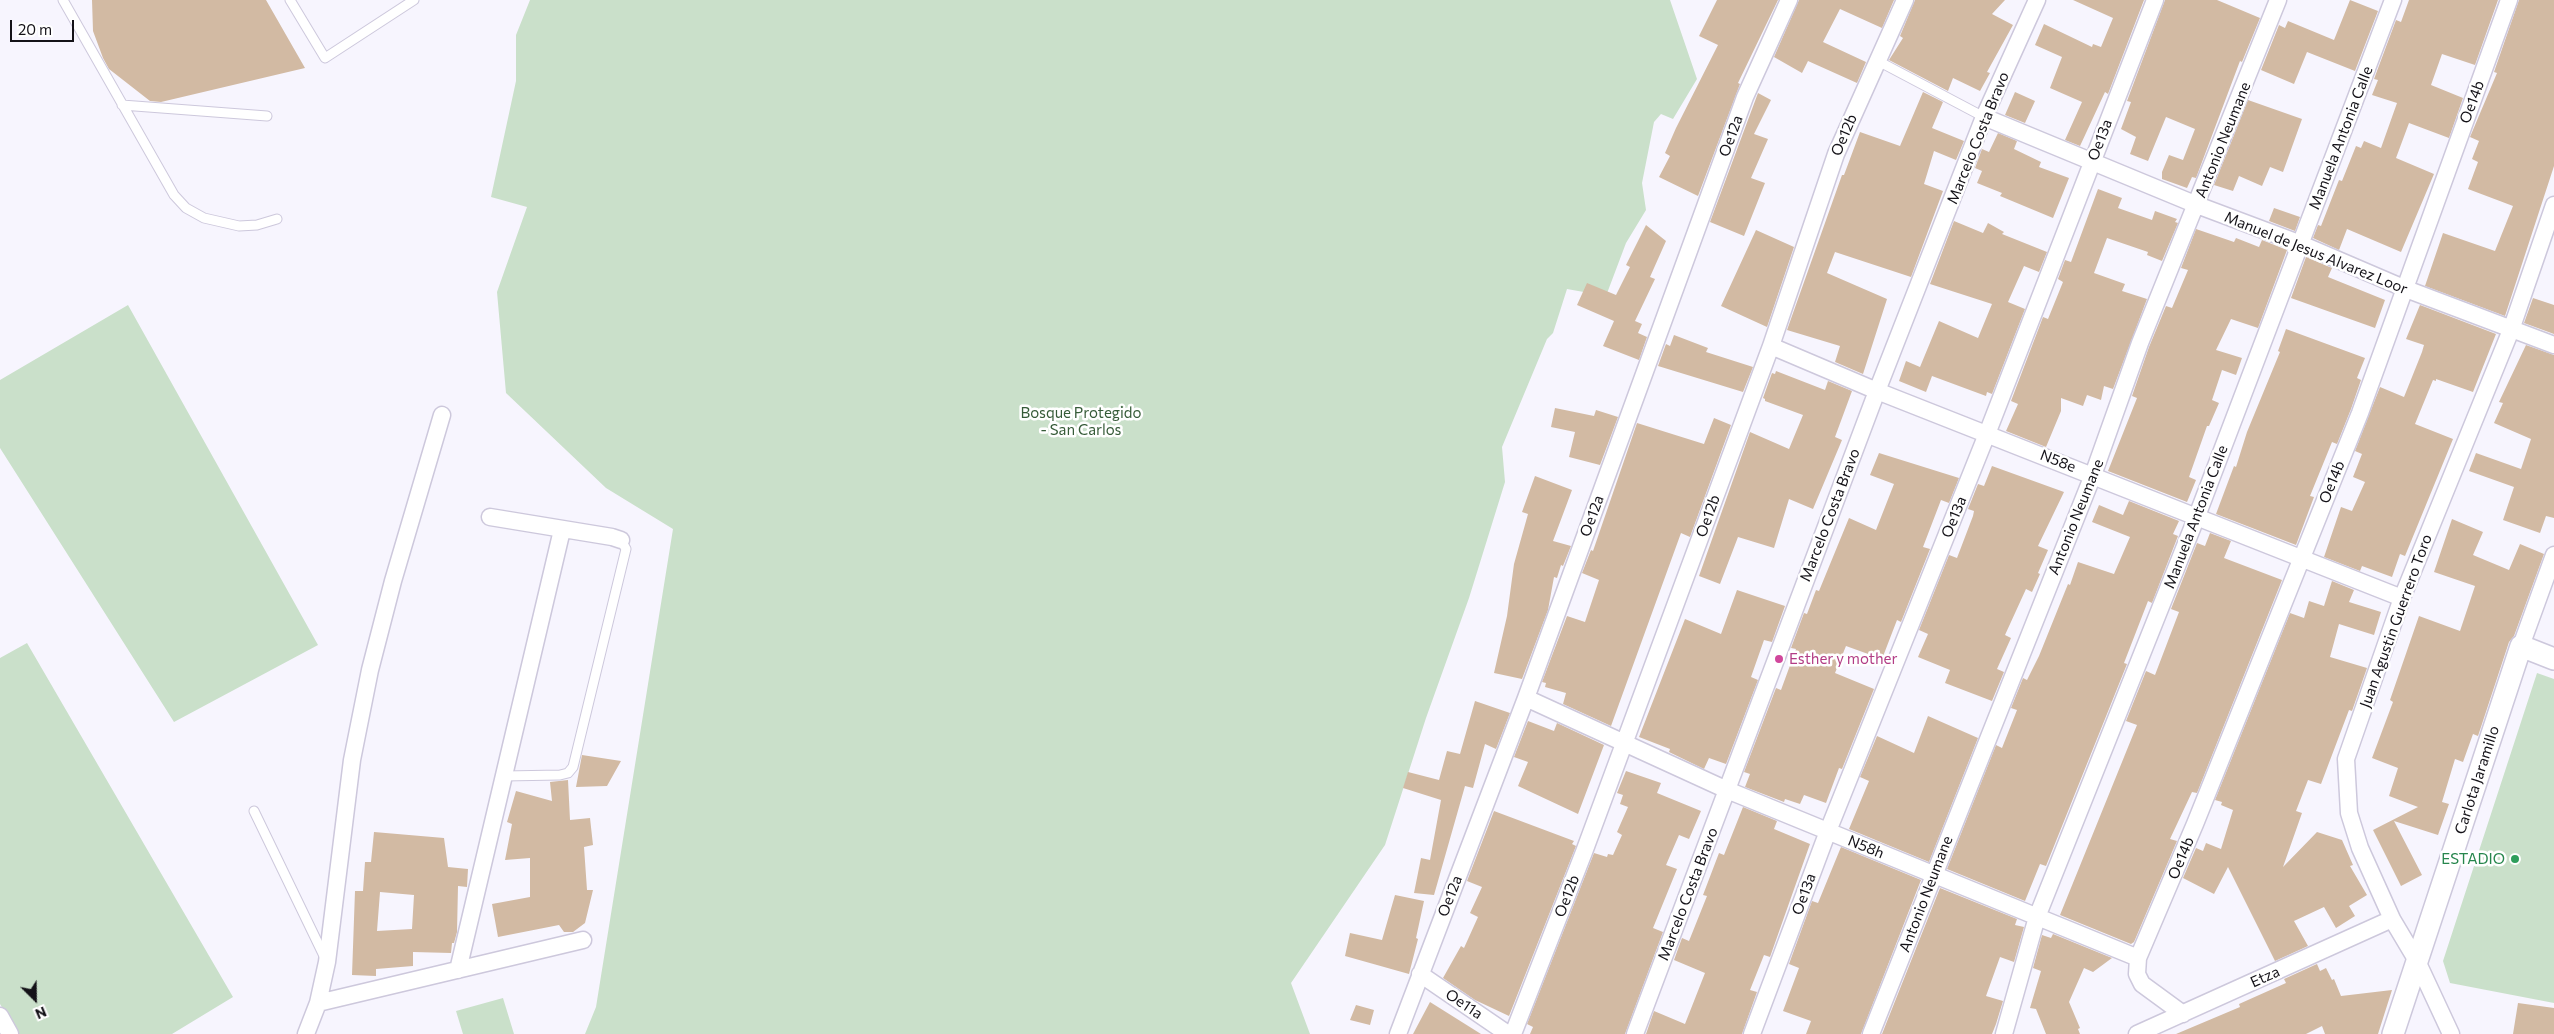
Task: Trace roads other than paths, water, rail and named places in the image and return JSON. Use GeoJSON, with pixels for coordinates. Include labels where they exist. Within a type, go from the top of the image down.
{"type":"FeatureCollection","features":[{"type":"Feature","properties":{"kind":"street","name":"Oe12a"},"geometry":{"type":"LineString","coordinates":[[1398,1034],[1526,698],[1745,97],[1789,0]]}},
{"type":"Feature","properties":{"kind":"street","name":"Oe12b"},"geometry":{"type":"LineString","coordinates":[[1513,1034],[1584,852],[1771,346],[1836,154],[1906,0]]}},
{"type":"Feature","properties":{"kind":"street","name":"Marcelo Costa Bravo"},"geometry":{"type":"LineString","coordinates":[[1635,1034],[1877,391],[1984,117],[2037,0]]}},
{"type":"Feature","properties":{"kind":"street","name":"Oe13a"},"geometry":{"type":"LineString","coordinates":[[1752,1034],[1828,831],[1987,434],[2155,0]]}},
{"type":"Feature","properties":{"kind":"street","name":"Antonio Neumane"},"geometry":{"type":"LineString","coordinates":[[1871,1034],[2093,475],[2140,343],[2197,206],[2278,0]]}},
{"type":"Feature","properties":{"kind":"street","name":"Manuela Antonia Calle"},"geometry":{"type":"LineString","coordinates":[[2004,1034],[2037,917],[2198,516],[2393,0]]}},
{"type":"Feature","properties":{"kind":"street","name":"Oe14b"},"geometry":{"type":"LineString","coordinates":[[2138,958],[2195,824],[2360,413],[2406,290],[2508,0]]}},
{"type":"Feature","properties":{"kind":"street","name":"Manuel de Jesus Alvarez Loor"},"geometry":{"type":"LineString","coordinates":[[1984,117],[2197,206],[2301,244],[2406,290],[2554,345]]}},
{"type":"Feature","properties":{"kind":"street","name":"Juan Agustin Guerrero Toro"},"geometry":{"type":"LineString","coordinates":[[2451,1034],[2417,961],[2392,919],[2360,848],[2348,813],[2346,759],[2402,598],[2511,330],[2554,205]]}},
{"type":"Feature","properties":{"kind":"street","name":"N58e"},"geometry":{"type":"LineString","coordinates":[[1771,346],[1877,391],[2402,598]]}},
{"type":"Feature","properties":{"kind":"street"},"geometry":{"type":"LineString","coordinates":[[306,1034],[318,1003],[327,962],[352,760],[370,670],[393,581],[442,415]]}},
{"type":"Feature","properties":{"kind":"street"},"geometry":{"type":"LineString","coordinates":[[490,517],[621,540]]}},
{"type":"Feature","properties":{"kind":"street"},"geometry":{"type":"LineString","coordinates":[[458,970],[562,530]]}},
{"type":"Feature","properties":{"kind":"street","name":"Carlota Jaramillo"},"geometry":{"type":"LineString","coordinates":[[2393,1034],[2521,646],[2554,555]]}},
{"type":"Feature","properties":{"kind":"street"},"geometry":{"type":"LineString","coordinates":[[2521,646],[2554,659]]}},
{"type":"Feature","properties":{"kind":"street","name":"N58h"},"geometry":{"type":"LineString","coordinates":[[1526,698],[1727,790],[2138,958]]}},
{"type":"Feature","properties":{"kind":"street","name":"Etza"},"geometry":{"type":"LineString","coordinates":[[2137,1034],[2392,919]]}},
{"type":"Feature","properties":{"kind":"street"},"geometry":{"type":"LineString","coordinates":[[318,1003],[583,940]]}},
{"type":"Feature","properties":{"kind":"street"},"geometry":{"type":"LineString","coordinates":[[2138,958],[2137,974],[2142,984],[2183,1014]]}},
{"type":"Feature","properties":{"kind":"street","name":"Oe11a"},"geometry":{"type":"LineString","coordinates":[[1420,974],[1508,1034]]}},
{"type":"Feature","properties":{"kind":"street"},"geometry":{"type":"LineString","coordinates":[[0,1016],[10,1034]]}},
{"type":"Feature","properties":{"kind":"lane"},"geometry":{"type":"LineString","coordinates":[[63,0],[174,195],[186,208],[220,223],[239,226],[257,225],[277,218]]}},
{"type":"Feature","properties":{"kind":"lane"},"geometry":{"type":"LineString","coordinates":[[290,0],[325,58],[414,0]]}},
{"type":"Feature","properties":{"kind":"lane","name":"Manuel de Jesus Alvarez Loor"},"geometry":{"type":"LineString","coordinates":[[1878,61],[1984,117]]}},
{"type":"Feature","properties":{"kind":"lane"},"geometry":{"type":"LineString","coordinates":[[122,105],[267,116]]}},
{"type":"Feature","properties":{"kind":"lane"},"geometry":{"type":"LineString","coordinates":[[504,776],[560,775],[568,773],[573,767],[626,549],[621,540]]}},
{"type":"Feature","properties":{"kind":"lane"},"geometry":{"type":"LineString","coordinates":[[254,811],[327,962]]}},
{"type":"Feature","properties":{"kind":"place","name":"Esther y mother"},"geometry":{"type":"Point","coordinates":[1779,659]}},
{"type":"Feature","properties":{"kind":"place","name":"ESTADIO"},"geometry":{"type":"Point","coordinates":[2515,859]}},
{"type":"Feature","properties":{"kind":"park label","name":"Bosque Protegido - San Carlos"},"geometry":{"type":"Point","coordinates":[1081,422]}}]}
